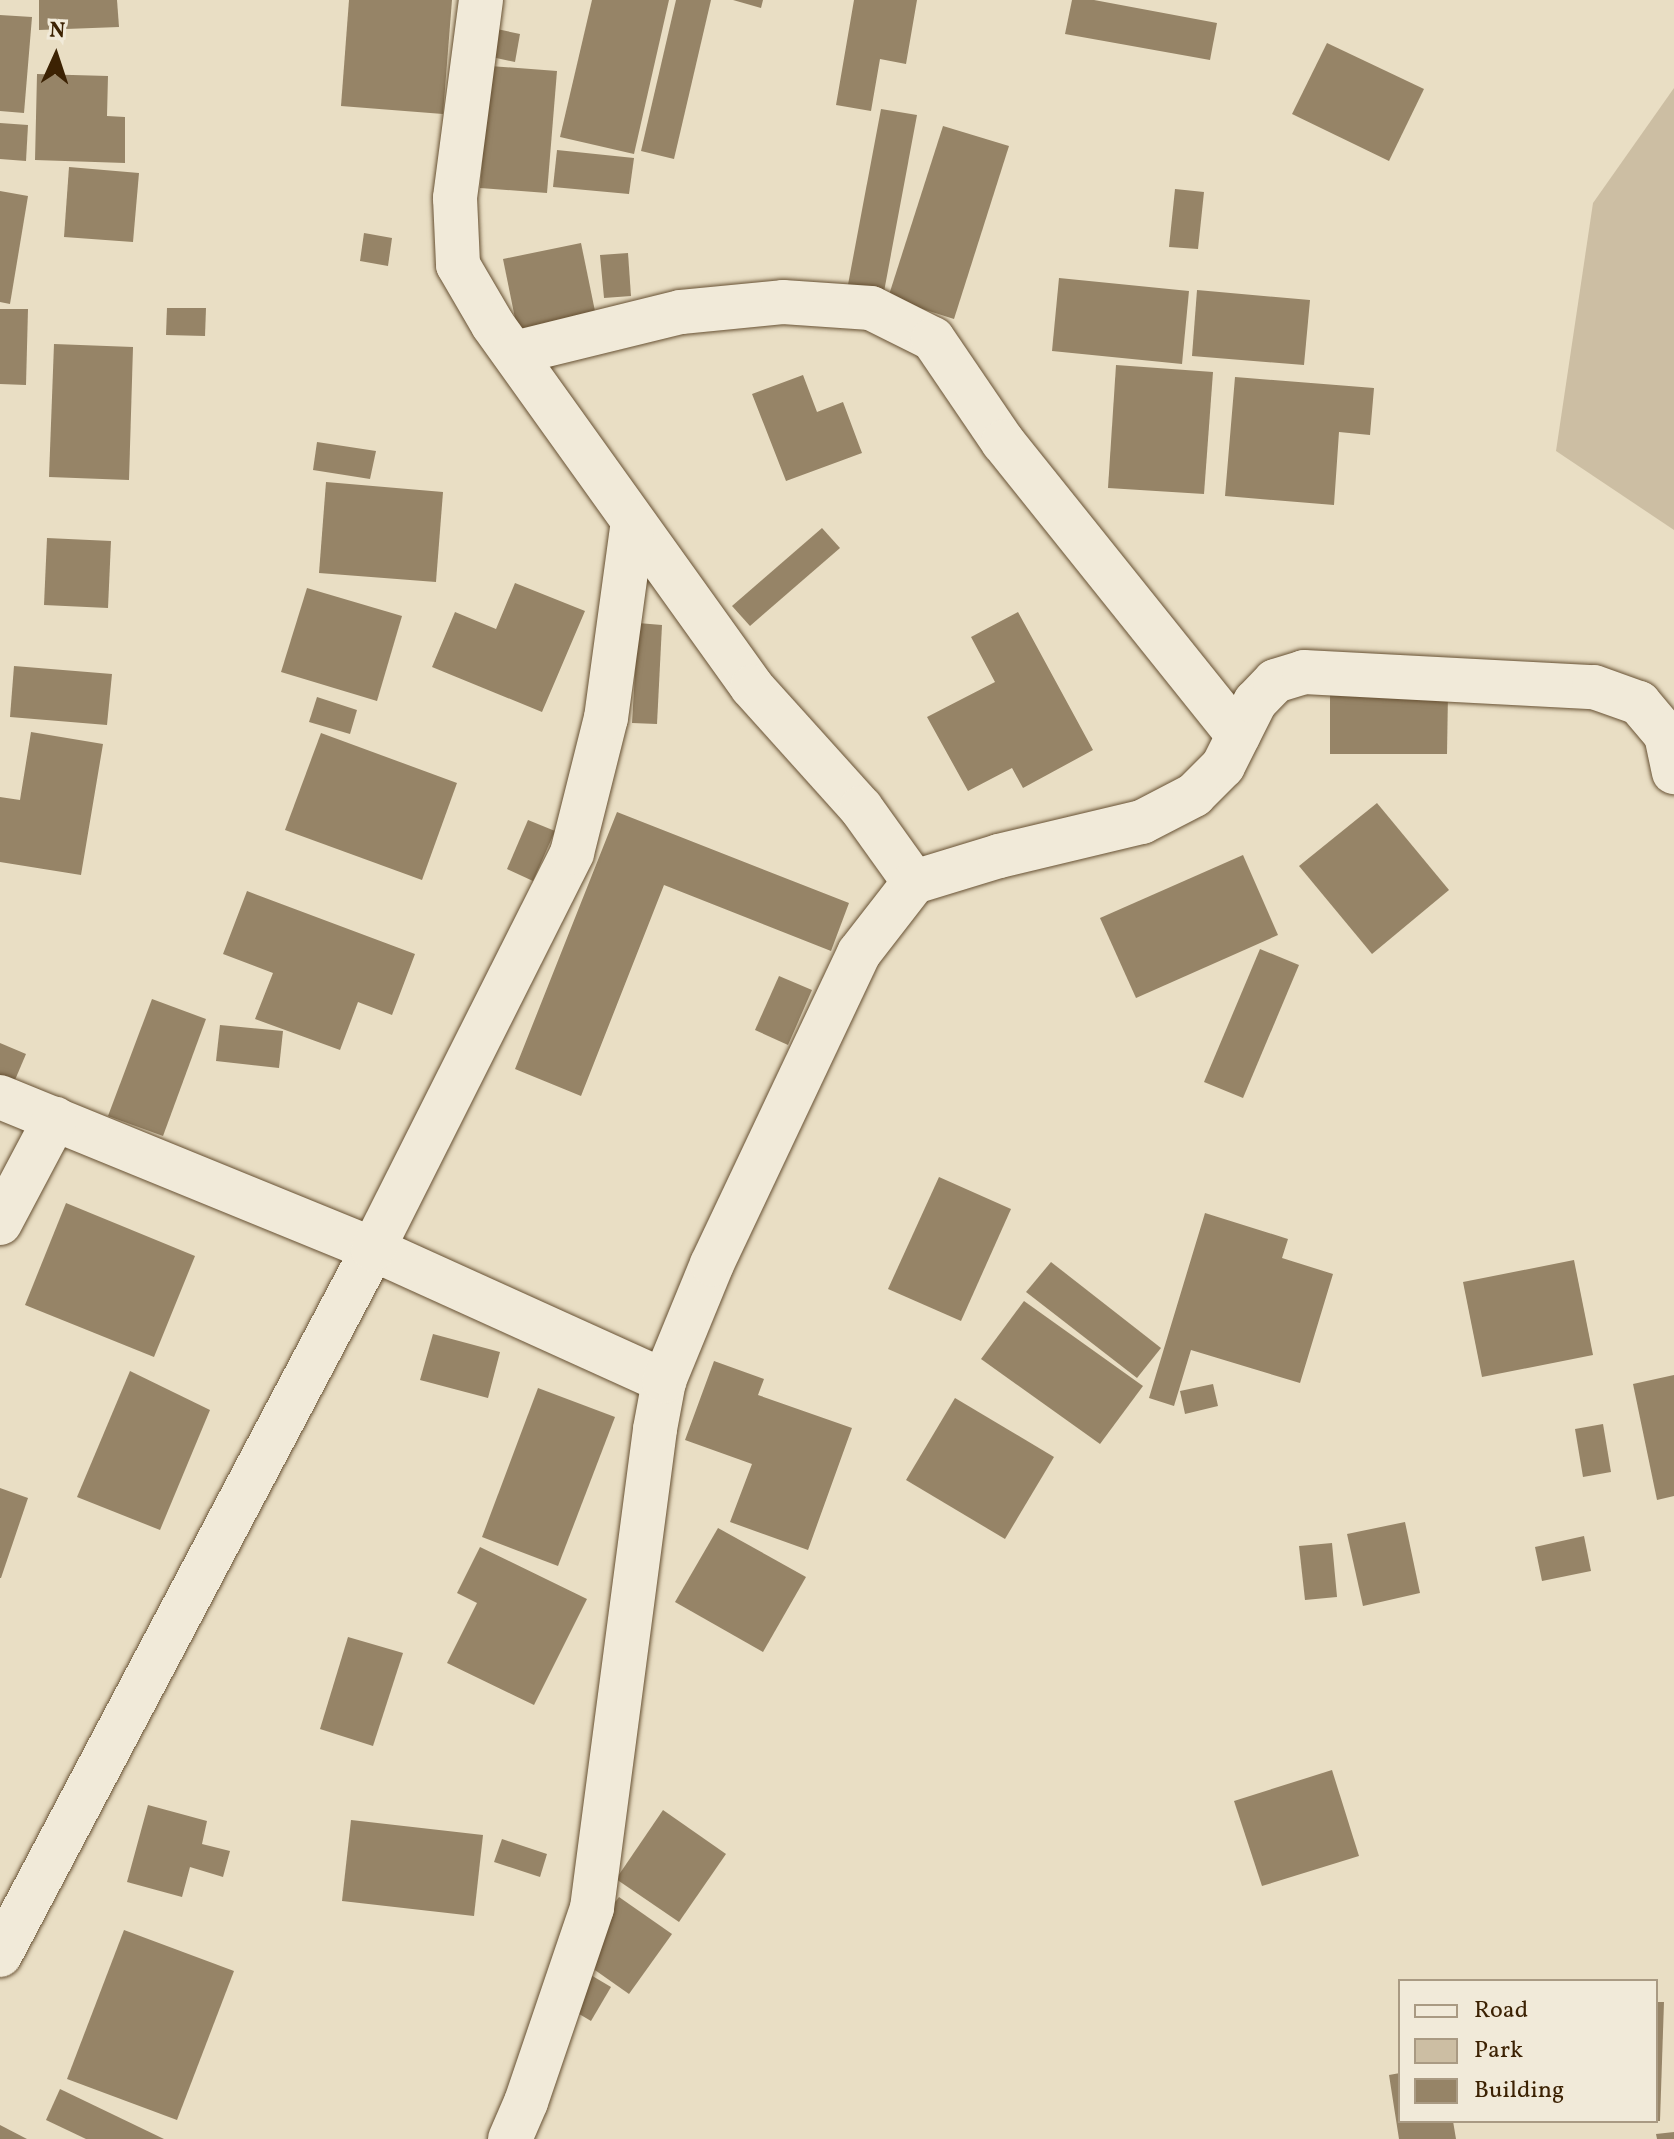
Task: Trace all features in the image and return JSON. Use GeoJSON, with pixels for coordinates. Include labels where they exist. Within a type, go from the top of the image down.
{"type":"FeatureCollection","features":[{"type":"Feature","properties":{"kind":"street"},"geometry":{"type":"LineString","coordinates":[[481,0],[455,198],[458,265],[514,353],[752,687],[861,808],[914,882]]}},
{"type":"Feature","properties":{"kind":"street"},"geometry":{"type":"LineString","coordinates":[[514,353],[681,312],[783,302],[871,308],[933,339],[1003,442],[1238,735]]}},
{"type":"Feature","properties":{"kind":"street"},"geometry":{"type":"LineString","coordinates":[[0,1955],[373,1249],[572,853],[606,718],[633,522]]}},
{"type":"Feature","properties":{"kind":"street"},"geometry":{"type":"LineString","coordinates":[[510,2139],[526,2102],[592,1908],[655,1429],[664,1381],[712,1264],[859,953],[914,882],[999,856],[1142,822],[1194,795],[1223,766],[1255,702],[1275,681],[1304,672],[1594,687],[1639,703],[1666,735],[1674,772]]}},
{"type":"Feature","properties":{"kind":"street"},"geometry":{"type":"LineString","coordinates":[[0,1097],[373,1249],[664,1381]]}},
{"type":"Feature","properties":{"kind":"street"},"geometry":{"type":"LineString","coordinates":[[0,1223],[55,1119]]}},
{"type":"Feature","properties":{"kind":"green space"},"geometry":{"type":"Polygon","coordinates":[[[1674,88],[1674,530],[1556,451],[1593,203],[1674,88]]]}},
{"type":"Feature","properties":{"kind":"building"},"geometry":{"type":"Polygon","coordinates":[[[39,0],[117,0],[119,27],[39,30],[39,0]]]}},
{"type":"Feature","properties":{"kind":"building"},"geometry":{"type":"Polygon","coordinates":[[[349,0],[452,0],[443,114],[341,106],[349,0]]]}},
{"type":"Feature","properties":{"kind":"building"},"geometry":{"type":"Polygon","coordinates":[[[592,0],[669,0],[634,154],[560,137],[592,0]]]}},
{"type":"Feature","properties":{"kind":"building"},"geometry":{"type":"Polygon","coordinates":[[[676,0],[711,0],[674,159],[641,151],[676,0]]]}},
{"type":"Feature","properties":{"kind":"building"},"geometry":{"type":"Polygon","coordinates":[[[733,0],[763,0],[761,8],[733,0]]]}},
{"type":"Feature","properties":{"kind":"building"},"geometry":{"type":"Polygon","coordinates":[[[854,0],[917,0],[906,64],[880,59],[871,111],[836,105],[854,0]]]}},
{"type":"Feature","properties":{"kind":"building"},"geometry":{"type":"Polygon","coordinates":[[[1072,0],[1094,0],[1217,23],[1210,60],[1065,34],[1072,0]]]}},
{"type":"Feature","properties":{"kind":"building"},"geometry":{"type":"Polygon","coordinates":[[[0,15],[32,17],[24,113],[0,111],[0,15]]]}},
{"type":"Feature","properties":{"kind":"building"},"geometry":{"type":"Polygon","coordinates":[[[492,28],[520,34],[515,62],[487,56],[492,28]]]}},
{"type":"Feature","properties":{"kind":"building"},"geometry":{"type":"Polygon","coordinates":[[[1327,43],[1424,89],[1389,161],[1292,114],[1327,43]]]}},
{"type":"Feature","properties":{"kind":"building"},"geometry":{"type":"Polygon","coordinates":[[[490,66],[557,71],[547,193],[480,188],[490,66]]]}},
{"type":"Feature","properties":{"kind":"building"},"geometry":{"type":"Polygon","coordinates":[[[37,74],[108,76],[107,116],[125,117],[125,163],[35,160],[37,74]]]}},
{"type":"Feature","properties":{"kind":"building"},"geometry":{"type":"Polygon","coordinates":[[[881,109],[917,115],[883,297],[847,290],[881,109]]]}},
{"type":"Feature","properties":{"kind":"building"},"geometry":{"type":"Polygon","coordinates":[[[0,123],[28,125],[26,161],[0,159],[0,123]]]}},
{"type":"Feature","properties":{"kind":"building"},"geometry":{"type":"Polygon","coordinates":[[[943,126],[1009,146],[954,319],[888,298],[943,126]]]}},
{"type":"Feature","properties":{"kind":"building"},"geometry":{"type":"Polygon","coordinates":[[[557,150],[634,158],[629,194],[553,187],[557,150]]]}},
{"type":"Feature","properties":{"kind":"building"},"geometry":{"type":"Polygon","coordinates":[[[69,167],[139,173],[133,242],[64,237],[69,167]]]}},
{"type":"Feature","properties":{"kind":"building"},"geometry":{"type":"Polygon","coordinates":[[[1175,189],[1204,192],[1198,249],[1169,247],[1175,189]]]}},
{"type":"Feature","properties":{"kind":"building"},"geometry":{"type":"Polygon","coordinates":[[[0,191],[28,196],[10,304],[0,302],[0,191]]]}},
{"type":"Feature","properties":{"kind":"building"},"geometry":{"type":"Polygon","coordinates":[[[364,233],[392,238],[388,266],[360,261],[364,233]]]}},
{"type":"Feature","properties":{"kind":"building"},"geometry":{"type":"Polygon","coordinates":[[[581,243],[596,316],[518,333],[503,259],[581,243]]]}},
{"type":"Feature","properties":{"kind":"building"},"geometry":{"type":"Polygon","coordinates":[[[628,253],[631,296],[604,298],[600,255],[628,253]]]}},
{"type":"Feature","properties":{"kind":"building"},"geometry":{"type":"Polygon","coordinates":[[[1059,278],[1189,291],[1182,364],[1052,351],[1059,278]]]}},
{"type":"Feature","properties":{"kind":"building"},"geometry":{"type":"Polygon","coordinates":[[[1197,290],[1310,300],[1304,365],[1192,356],[1197,290]]]}},
{"type":"Feature","properties":{"kind":"building"},"geometry":{"type":"Polygon","coordinates":[[[167,308],[206,308],[205,336],[166,335],[167,308]]]}},
{"type":"Feature","properties":{"kind":"building"},"geometry":{"type":"Polygon","coordinates":[[[0,309],[28,309],[26,385],[0,384],[0,309]]]}},
{"type":"Feature","properties":{"kind":"building"},"geometry":{"type":"Polygon","coordinates":[[[54,344],[133,347],[129,480],[49,477],[54,344]]]}},
{"type":"Feature","properties":{"kind":"building"},"geometry":{"type":"Polygon","coordinates":[[[1116,365],[1213,372],[1204,494],[1108,488],[1116,365]]]}},
{"type":"Feature","properties":{"kind":"building"},"geometry":{"type":"Polygon","coordinates":[[[803,375],[817,412],[843,402],[862,453],[786,481],[752,394],[803,375]]]}},
{"type":"Feature","properties":{"kind":"building"},"geometry":{"type":"Polygon","coordinates":[[[1235,377],[1374,388],[1370,435],[1339,432],[1334,505],[1225,496],[1235,377]]]}},
{"type":"Feature","properties":{"kind":"building"},"geometry":{"type":"Polygon","coordinates":[[[317,442],[376,451],[370,479],[313,470],[317,442]]]}},
{"type":"Feature","properties":{"kind":"building"},"geometry":{"type":"Polygon","coordinates":[[[326,482],[443,492],[436,582],[319,573],[326,482]]]}},
{"type":"Feature","properties":{"kind":"building"},"geometry":{"type":"Polygon","coordinates":[[[822,528],[840,548],[750,626],[732,606],[822,528]]]}},
{"type":"Feature","properties":{"kind":"building"},"geometry":{"type":"Polygon","coordinates":[[[47,538],[111,541],[108,608],[44,605],[47,538]]]}},
{"type":"Feature","properties":{"kind":"building"},"geometry":{"type":"Polygon","coordinates":[[[515,583],[585,611],[542,712],[432,667],[455,612],[496,629],[515,583]]]}},
{"type":"Feature","properties":{"kind":"building"},"geometry":{"type":"Polygon","coordinates":[[[307,588],[402,616],[377,701],[281,672],[307,588]]]}},
{"type":"Feature","properties":{"kind":"building"},"geometry":{"type":"Polygon","coordinates":[[[1018,612],[1093,750],[1023,788],[1012,768],[968,791],[927,717],[995,682],[971,637],[1018,612]]]}},
{"type":"Feature","properties":{"kind":"building"},"geometry":{"type":"Polygon","coordinates":[[[638,623],[662,625],[657,724],[632,723],[638,623]]]}},
{"type":"Feature","properties":{"kind":"building"},"geometry":{"type":"Polygon","coordinates":[[[14,666],[112,674],[107,725],[10,717],[14,666]]]}},
{"type":"Feature","properties":{"kind":"building"},"geometry":{"type":"Polygon","coordinates":[[[1330,693],[1448,693],[1447,754],[1330,754],[1330,693]]]}},
{"type":"Feature","properties":{"kind":"building"},"geometry":{"type":"Polygon","coordinates":[[[317,697],[357,710],[350,734],[309,722],[317,697]]]}},
{"type":"Feature","properties":{"kind":"building"},"geometry":{"type":"Polygon","coordinates":[[[31,732],[103,744],[81,875],[0,862],[0,797],[20,800],[31,732]]]}},
{"type":"Feature","properties":{"kind":"building"},"geometry":{"type":"Polygon","coordinates":[[[321,733],[457,783],[422,880],[285,830],[321,733]]]}},
{"type":"Feature","properties":{"kind":"building"},"geometry":{"type":"Polygon","coordinates":[[[1377,803],[1449,890],[1372,954],[1299,866],[1377,803]]]}},
{"type":"Feature","properties":{"kind":"building"},"geometry":{"type":"Polygon","coordinates":[[[617,812],[849,903],[831,951],[664,885],[581,1096],[515,1069],[617,812]]]}},
{"type":"Feature","properties":{"kind":"building"},"geometry":{"type":"Polygon","coordinates":[[[528,820],[555,831],[533,881],[507,869],[528,820]]]}},
{"type":"Feature","properties":{"kind":"building"},"geometry":{"type":"Polygon","coordinates":[[[1243,855],[1278,935],[1136,998],[1100,918],[1243,855]]]}},
{"type":"Feature","properties":{"kind":"building"},"geometry":{"type":"Polygon","coordinates":[[[247,891],[415,954],[392,1015],[358,1002],[340,1050],[255,1019],[273,973],[223,954],[247,891]]]}},
{"type":"Feature","properties":{"kind":"building"},"geometry":{"type":"Polygon","coordinates":[[[1260,949],[1299,965],[1243,1098],[1204,1082],[1260,949]]]}},
{"type":"Feature","properties":{"kind":"building"},"geometry":{"type":"Polygon","coordinates":[[[779,976],[812,990],[788,1045],[755,1030],[779,976]]]}},
{"type":"Feature","properties":{"kind":"building"},"geometry":{"type":"Polygon","coordinates":[[[152,999],[206,1019],[163,1136],[108,1116],[152,999]]]}},
{"type":"Feature","properties":{"kind":"building"},"geometry":{"type":"Polygon","coordinates":[[[220,1025],[283,1031],[279,1068],[216,1061],[220,1025]]]}},
{"type":"Feature","properties":{"kind":"building"},"geometry":{"type":"Polygon","coordinates":[[[0,1043],[26,1054],[12,1087],[0,1082],[0,1043]]]}},
{"type":"Feature","properties":{"kind":"building"},"geometry":{"type":"Polygon","coordinates":[[[939,1177],[1011,1209],[961,1321],[888,1289],[939,1177]]]}},
{"type":"Feature","properties":{"kind":"building"},"geometry":{"type":"Polygon","coordinates":[[[66,1203],[195,1256],[154,1357],[25,1305],[66,1203]]]}},
{"type":"Feature","properties":{"kind":"building"},"geometry":{"type":"Polygon","coordinates":[[[1205,1213],[1288,1239],[1282,1258],[1333,1274],[1300,1383],[1191,1350],[1174,1406],[1149,1398],[1205,1213]]]}},
{"type":"Feature","properties":{"kind":"building"},"geometry":{"type":"Polygon","coordinates":[[[1574,1260],[1593,1355],[1482,1377],[1463,1282],[1574,1260]]]}},
{"type":"Feature","properties":{"kind":"building"},"geometry":{"type":"Polygon","coordinates":[[[1051,1262],[1161,1348],[1137,1378],[1026,1292],[1051,1262]]]}},
{"type":"Feature","properties":{"kind":"building"},"geometry":{"type":"Polygon","coordinates":[[[1024,1301],[1143,1386],[1100,1444],[981,1359],[1024,1301]]]}},
{"type":"Feature","properties":{"kind":"building"},"geometry":{"type":"Polygon","coordinates":[[[433,1334],[500,1352],[488,1398],[420,1380],[433,1334]]]}},
{"type":"Feature","properties":{"kind":"building"},"geometry":{"type":"Polygon","coordinates":[[[714,1361],[764,1379],[758,1395],[852,1428],[808,1550],[730,1522],[752,1464],[685,1440],[714,1361]]]}},
{"type":"Feature","properties":{"kind":"building"},"geometry":{"type":"Polygon","coordinates":[[[130,1371],[210,1410],[160,1530],[77,1497],[130,1371]]]}},
{"type":"Feature","properties":{"kind":"building"},"geometry":{"type":"Polygon","coordinates":[[[1674,1375],[1674,1496],[1657,1500],[1633,1384],[1674,1375]]]}},
{"type":"Feature","properties":{"kind":"building"},"geometry":{"type":"Polygon","coordinates":[[[1213,1384],[1218,1406],[1185,1414],[1180,1391],[1213,1384]]]}},
{"type":"Feature","properties":{"kind":"building"},"geometry":{"type":"Polygon","coordinates":[[[538,1388],[615,1417],[558,1566],[482,1537],[538,1388]]]}},
{"type":"Feature","properties":{"kind":"building"},"geometry":{"type":"Polygon","coordinates":[[[955,1398],[1054,1457],[1005,1539],[906,1480],[955,1398]]]}},
{"type":"Feature","properties":{"kind":"building"},"geometry":{"type":"Polygon","coordinates":[[[1603,1424],[1611,1472],[1583,1477],[1575,1429],[1603,1424]]]}},
{"type":"Feature","properties":{"kind":"building"},"geometry":{"type":"Polygon","coordinates":[[[0,1488],[28,1498],[1,1578],[0,1578],[0,1488]]]}},
{"type":"Feature","properties":{"kind":"building"},"geometry":{"type":"Polygon","coordinates":[[[1405,1522],[1420,1593],[1363,1606],[1347,1534],[1405,1522]]]}},
{"type":"Feature","properties":{"kind":"building"},"geometry":{"type":"Polygon","coordinates":[[[718,1528],[806,1577],[763,1652],[675,1602],[718,1528]]]}},
{"type":"Feature","properties":{"kind":"building"},"geometry":{"type":"Polygon","coordinates":[[[1584,1536],[1591,1571],[1542,1581],[1535,1547],[1584,1536]]]}},
{"type":"Feature","properties":{"kind":"building"},"geometry":{"type":"Polygon","coordinates":[[[1332,1543],[1337,1597],[1305,1600],[1299,1546],[1332,1543]]]}},
{"type":"Feature","properties":{"kind":"building"},"geometry":{"type":"Polygon","coordinates":[[[480,1547],[587,1599],[534,1705],[447,1663],[477,1603],[457,1593],[480,1547]]]}},
{"type":"Feature","properties":{"kind":"building"},"geometry":{"type":"Polygon","coordinates":[[[348,1637],[403,1653],[373,1746],[320,1729],[348,1637]]]}},
{"type":"Feature","properties":{"kind":"building"},"geometry":{"type":"Polygon","coordinates":[[[1332,1770],[1359,1856],[1262,1886],[1234,1801],[1332,1770]]]}},
{"type":"Feature","properties":{"kind":"building"},"geometry":{"type":"Polygon","coordinates":[[[148,1805],[207,1821],[202,1844],[230,1851],[223,1877],[190,1867],[182,1897],[127,1882],[148,1805]]]}},
{"type":"Feature","properties":{"kind":"building"},"geometry":{"type":"Polygon","coordinates":[[[663,1810],[726,1854],[679,1922],[616,1879],[663,1810]]]}},
{"type":"Feature","properties":{"kind":"building"},"geometry":{"type":"Polygon","coordinates":[[[351,1820],[483,1835],[474,1916],[342,1901],[351,1820]]]}},
{"type":"Feature","properties":{"kind":"building"},"geometry":{"type":"Polygon","coordinates":[[[502,1839],[547,1854],[540,1877],[494,1862],[502,1839]]]}},
{"type":"Feature","properties":{"kind":"building"},"geometry":{"type":"Polygon","coordinates":[[[619,1897],[672,1934],[629,1994],[575,1956],[619,1897]]]}},
{"type":"Feature","properties":{"kind":"building"},"geometry":{"type":"Polygon","coordinates":[[[124,1930],[234,1971],[177,2120],[67,2079],[124,1930]]]}},
{"type":"Feature","properties":{"kind":"building"},"geometry":{"type":"Polygon","coordinates":[[[584,1971],[611,1987],[591,2021],[564,2005],[584,1971]]]}},
{"type":"Feature","properties":{"kind":"building"},"geometry":{"type":"Polygon","coordinates":[[[1658,2002],[1664,2002],[1660,2121],[1658,2002]]]}},
{"type":"Feature","properties":{"kind":"building"},"geometry":{"type":"Polygon","coordinates":[[[1398,2073],[1398,2123],[1453,2123],[1456,2139],[1399,2139],[1389,2075],[1398,2073]]]}},
{"type":"Feature","properties":{"kind":"building"},"geometry":{"type":"Polygon","coordinates":[[[60,2089],[164,2139],[86,2139],[46,2120],[60,2089]]]}},
{"type":"Feature","properties":{"kind":"building"},"geometry":{"type":"Polygon","coordinates":[[[0,2125],[27,2139],[0,2139],[0,2125]]]}},
{"type":"Feature","properties":{"kind":"building"},"geometry":{"type":"Polygon","coordinates":[[[1674,2132],[1674,2139],[1657,2139],[1656,2134],[1674,2132]]]}}]}
